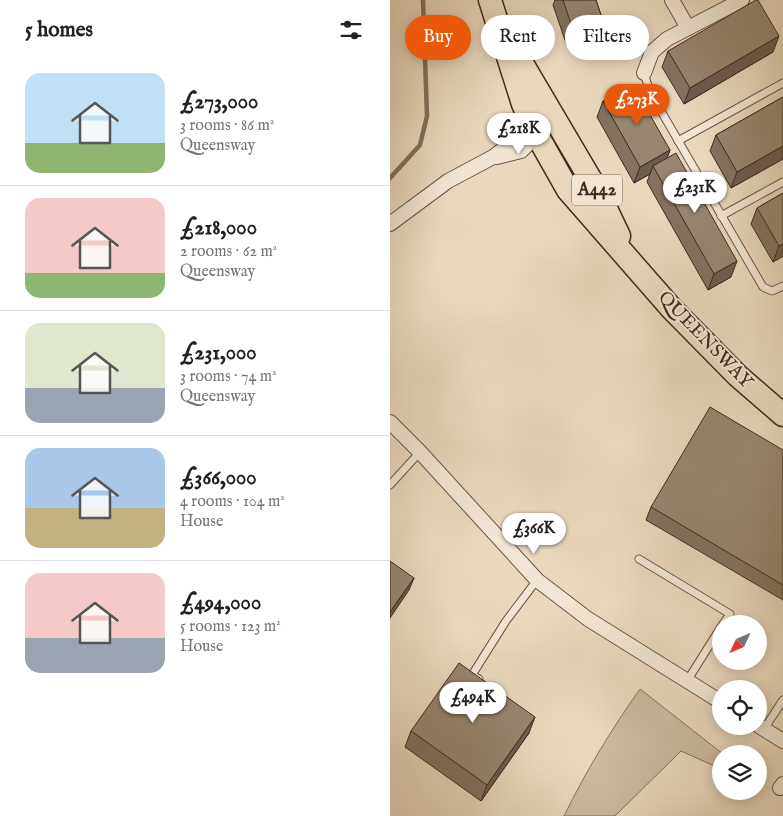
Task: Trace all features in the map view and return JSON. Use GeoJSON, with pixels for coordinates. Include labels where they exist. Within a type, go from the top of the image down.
{"type":"FeatureCollection","features":[{"type":"Feature","properties":{"kind":"main road","name":"QUEENSWAY"},"geometry":{"type":"LineString","coordinates":[[490,0],[495,15]]}},
{"type":"Feature","properties":{"kind":"main road","name":"QUEENSWAY"},"geometry":{"type":"LineString","coordinates":[[509,60],[523,104],[537,135],[568,190],[679,316],[738,376],[783,415]]}},
{"type":"Feature","properties":{"kind":"main road","name":"QUEENSWAY"},"geometry":{"type":"LineString","coordinates":[[519,60],[598,192],[630,260]]}},
{"type":"Feature","properties":{"kind":"main road"},"geometry":{"type":"LineString","coordinates":[[537,135],[558,124]]}},
{"type":"Feature","properties":{"kind":"street"},"geometry":{"type":"LineString","coordinates":[[672,0],[688,28]]}},
{"type":"Feature","properties":{"kind":"street"},"geometry":{"type":"LineString","coordinates":[[644,73],[652,52],[667,39],[742,0]]}},
{"type":"Feature","properties":{"kind":"street"},"geometry":{"type":"LineString","coordinates":[[390,224],[448,181],[493,157],[521,152],[537,135]]}},
{"type":"Feature","properties":{"kind":"street"},"geometry":{"type":"LineString","coordinates":[[390,422],[420,452],[537,580],[588,619],[712,696]]}},
{"type":"Feature","properties":{"kind":"street"},"geometry":{"type":"LineString","coordinates":[[767,731],[783,741]]}},
{"type":"Feature","properties":{"kind":"lane"},"geometry":{"type":"LineString","coordinates":[[644,73],[650,92],[763,287],[772,291],[783,286]]}},
{"type":"Feature","properties":{"kind":"lane"},"geometry":{"type":"LineString","coordinates":[[678,142],[783,83]]}},
{"type":"Feature","properties":{"kind":"lane"},"geometry":{"type":"LineString","coordinates":[[722,216],[783,182]]}},
{"type":"Feature","properties":{"kind":"lane"},"geometry":{"type":"LineString","coordinates":[[390,485],[420,452]]}},
{"type":"Feature","properties":{"kind":"lane"},"geometry":{"type":"LineString","coordinates":[[639,559],[729,615]]}},
{"type":"Feature","properties":{"kind":"lane"},"geometry":{"type":"LineString","coordinates":[[488,685],[472,675],[506,621],[537,580]]}},
{"type":"Feature","properties":{"kind":"lane"},"geometry":{"type":"LineString","coordinates":[[687,681],[712,641]]}},
{"type":"Feature","properties":{"kind":"lane"},"geometry":{"type":"LineString","coordinates":[[767,720],[783,700]]}},
{"type":"Feature","properties":{"kind":"shaded area"},"geometry":{"type":"Polygon","coordinates":[[[640,689],[712,745],[712,765],[681,751],[615,816],[564,816],[599,751],[640,689]]]}},
{"type":"Feature","properties":{"kind":"building"},"geometry":{"type":"Polygon","coordinates":[[[563,0],[596,0],[601,15],[568,15],[563,0]]]}},
{"type":"Feature","properties":{"kind":"building"},"geometry":{"type":"Polygon","coordinates":[[[758,0],[779,36],[690,88],[668,51],[758,0]]]}},
{"type":"Feature","properties":{"kind":"building"},"geometry":{"type":"Polygon","coordinates":[[[633,85],[670,150],[640,167],[603,101],[633,85]]]}},
{"type":"Feature","properties":{"kind":"building"},"geometry":{"type":"Polygon","coordinates":[[[783,97],[783,146],[737,172],[716,135],[783,97]]]}},
{"type":"Feature","properties":{"kind":"building"},"geometry":{"type":"Polygon","coordinates":[[[676,153],[737,261],[714,274],[653,166],[676,153]]]}},
{"type":"Feature","properties":{"kind":"building"},"geometry":{"type":"Polygon","coordinates":[[[783,193],[783,244],[779,246],[757,208],[783,193]]]}},
{"type":"Feature","properties":{"kind":"building"},"geometry":{"type":"Polygon","coordinates":[[[710,407],[783,450],[783,585],[651,507],[710,407]]]}},
{"type":"Feature","properties":{"kind":"building"},"geometry":{"type":"Polygon","coordinates":[[[390,561],[414,578],[390,612],[390,561]]]}},
{"type":"Feature","properties":{"kind":"building"},"geometry":{"type":"Polygon","coordinates":[[[459,663],[535,717],[487,785],[411,731],[459,663]]]}},
{"type":"Feature","properties":{"kind":"waterway"},"geometry":{"type":"LineString","coordinates":[[390,178],[420,145],[427,116],[423,0]]}}]}
